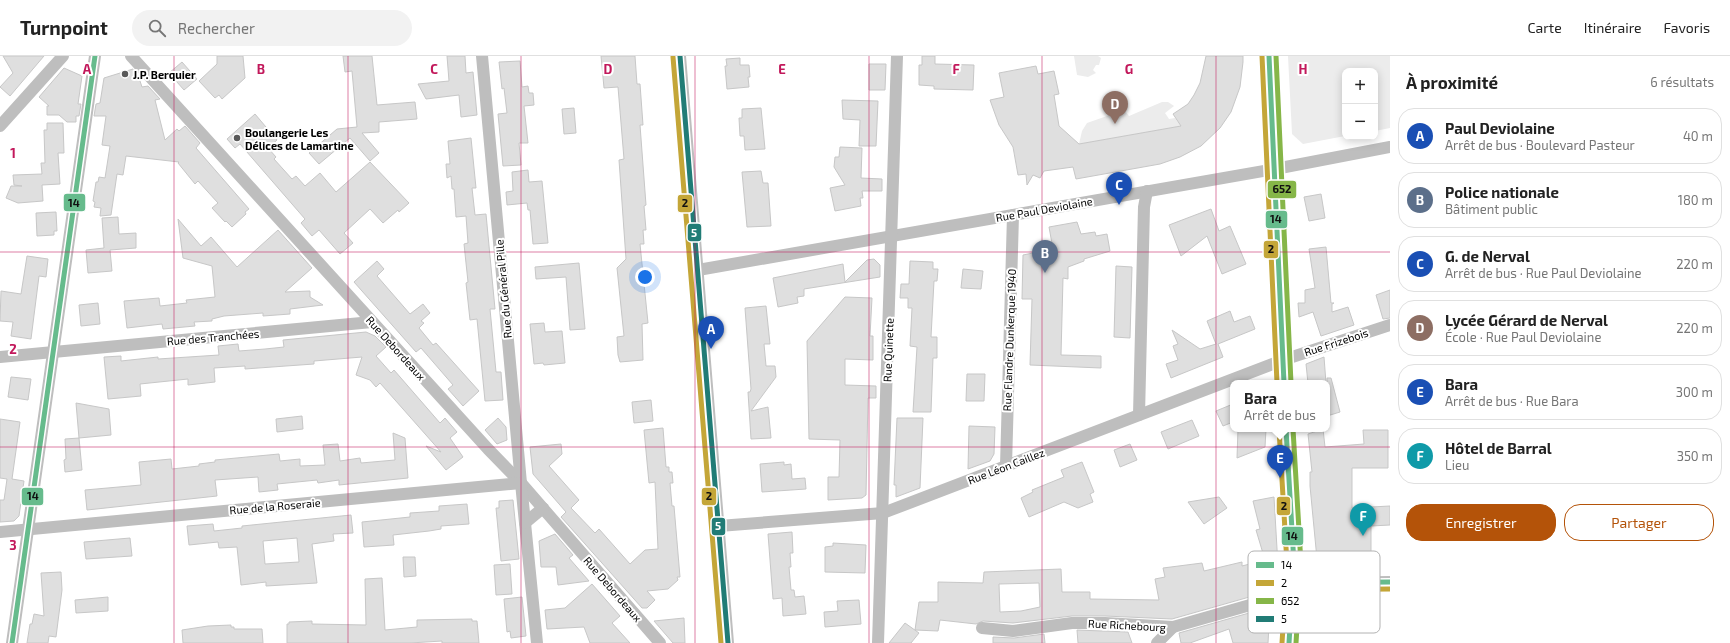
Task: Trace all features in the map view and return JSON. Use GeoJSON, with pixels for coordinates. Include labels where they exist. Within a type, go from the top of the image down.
{"type":"FeatureCollection","features":[{"type":"Feature","properties":{"kind":"street"},"geometry":{"type":"LineString","coordinates":[[0,126],[63,56]]}},
{"type":"Feature","properties":{"kind":"street"},"geometry":{"type":"LineString","coordinates":[[12,643],[95,56]]}},
{"type":"Feature","properties":{"kind":"street","name":"Rue Debordeaux"},"geometry":{"type":"LineString","coordinates":[[131,56],[372,322],[521,483],[660,643]]}},
{"type":"Feature","properties":{"kind":"street","name":"Rue du Général Pille"},"geometry":{"type":"LineString","coordinates":[[482,56],[537,643]]}},
{"type":"Feature","properties":{"kind":"street"},"geometry":{"type":"LineString","coordinates":[[680,56],[728,643]]}},
{"type":"Feature","properties":{"kind":"street","name":"Rue Quinette"},"geometry":{"type":"LineString","coordinates":[[878,643],[897,56]]}},
{"type":"Feature","properties":{"kind":"street"},"geometry":{"type":"LineString","coordinates":[[1269,56],[1284,380]]}},
{"type":"Feature","properties":{"kind":"street","name":"Rue Paul Deviolaine"},"geometry":{"type":"LineString","coordinates":[[698,270],[1275,169],[1390,147]]}},
{"type":"Feature","properties":{"kind":"street"},"geometry":{"type":"LineString","coordinates":[[1139,415],[1144,207],[1147,191]]}},
{"type":"Feature","properties":{"kind":"street","name":"Rue Flandre Dunkerque 1940"},"geometry":{"type":"LineString","coordinates":[[1006,466],[1013,215]]}},
{"type":"Feature","properties":{"kind":"street","name":"Rue des Tranchées"},"geometry":{"type":"LineString","coordinates":[[0,357],[372,322]]}},
{"type":"Feature","properties":{"kind":"street","name":"Rue Frizebois"},"geometry":{"type":"LineString","coordinates":[[1282,360],[1390,325]]}},
{"type":"Feature","properties":{"kind":"street","name":"Rue Léon Caillez"},"geometry":{"type":"LineString","coordinates":[[719,526],[883,513],[1282,360]]}},
{"type":"Feature","properties":{"kind":"street"},"geometry":{"type":"LineString","coordinates":[[1286,432],[1293,551]]}},
{"type":"Feature","properties":{"kind":"street","name":"Rue de la Roseraie"},"geometry":{"type":"LineString","coordinates":[[0,532],[521,483]]}},
{"type":"Feature","properties":{"kind":"street"},"geometry":{"type":"LineString","coordinates":[[525,522],[543,508]]}},
{"type":"Feature","properties":{"kind":"street","name":"Rue Richebourg"},"geometry":{"type":"LineString","coordinates":[[1380,583],[1390,582]]}},
{"type":"Feature","properties":{"kind":"street","name":"Rue Richebourg"},"geometry":{"type":"LineString","coordinates":[[982,628],[1013,637],[1072,623],[1105,622],[1173,627],[1248,603]]}},
{"type":"Feature","properties":{"kind":"street"},"geometry":{"type":"LineString","coordinates":[[1157,643],[1173,627]]}},
{"type":"Feature","properties":{"kind":"street"},"geometry":{"type":"LineString","coordinates":[[1289,643],[1290,633]]}},
{"type":"Feature","properties":{"kind":"shaded area"},"geometry":{"type":"Polygon","coordinates":[[[1074,56],[1098,56],[1101,58],[1099,65],[1096,65],[1093,70],[1096,73],[1088,77],[1077,75],[1074,56]]]}},
{"type":"Feature","properties":{"kind":"shaded area"},"geometry":{"type":"Polygon","coordinates":[[[1288,56],[1390,56],[1390,128],[1378,130],[1378,68],[1342,68],[1342,137],[1303,144],[1292,134],[1288,56]]]}},
{"type":"Feature","properties":{"kind":"shaded area"},"geometry":{"type":"Polygon","coordinates":[[[1162,102],[1168,102],[1174,106],[1165,113],[1169,119],[1175,118],[1181,126],[1079,144],[1082,131],[1087,123],[1107,116],[1117,110],[1124,110],[1129,116],[1162,102]]]}},
{"type":"Feature","properties":{"kind":"building"},"geometry":{"type":"Polygon","coordinates":[[[3,56],[44,56],[10,96],[0,87],[13,73],[3,56]]]}},
{"type":"Feature","properties":{"kind":"building"},"geometry":{"type":"Polygon","coordinates":[[[217,56],[243,56],[245,78],[222,99],[219,95],[215,98],[199,81],[217,64],[217,56]]]}},
{"type":"Feature","properties":{"kind":"building"},"geometry":{"type":"Polygon","coordinates":[[[343,56],[372,56],[377,105],[415,102],[417,119],[379,122],[379,132],[362,133],[379,153],[370,161],[350,138],[319,164],[309,153],[337,129],[357,127],[352,71],[345,72],[343,56]]]}},
{"type":"Feature","properties":{"kind":"building"},"geometry":{"type":"Polygon","coordinates":[[[447,56],[465,56],[466,73],[473,72],[477,115],[461,117],[459,95],[426,99],[418,84],[449,81],[447,56]]]}},
{"type":"Feature","properties":{"kind":"building"},"geometry":{"type":"Polygon","coordinates":[[[601,56],[635,56],[637,84],[640,84],[643,125],[640,125],[646,205],[644,206],[646,230],[643,230],[644,244],[640,244],[648,323],[642,324],[643,360],[620,362],[618,355],[617,337],[624,336],[617,268],[626,259],[619,160],[624,159],[618,87],[604,88],[601,56]]]}},
{"type":"Feature","properties":{"kind":"building"},"geometry":{"type":"Polygon","coordinates":[[[922,56],[935,56],[935,64],[974,65],[973,90],[934,89],[934,86],[919,85],[919,65],[922,65],[922,56]]]}},
{"type":"Feature","properties":{"kind":"building"},"geometry":{"type":"Polygon","coordinates":[[[1206,56],[1243,56],[1243,62],[1240,87],[1231,112],[1220,128],[1201,146],[1180,157],[1160,164],[1076,179],[1073,167],[1044,171],[1040,178],[1033,175],[1027,185],[1026,174],[1018,175],[1013,147],[999,125],[990,100],[1004,97],[999,73],[1036,66],[1038,74],[1054,71],[1059,94],[1054,95],[1059,126],[1079,144],[1181,126],[1173,114],[1188,104],[1194,95],[1200,83],[1206,56]]]}},
{"type":"Feature","properties":{"kind":"building"},"geometry":{"type":"Polygon","coordinates":[[[740,58],[740,65],[749,65],[749,87],[727,89],[725,66],[727,66],[726,59],[740,58]]]}},
{"type":"Feature","properties":{"kind":"building"},"geometry":{"type":"Polygon","coordinates":[[[520,61],[522,87],[528,86],[529,93],[533,93],[534,105],[524,106],[528,143],[519,143],[521,165],[503,166],[498,114],[507,113],[504,88],[502,89],[499,62],[520,61]]]}},
{"type":"Feature","properties":{"kind":"building"},"geometry":{"type":"Polygon","coordinates":[[[182,62],[197,79],[184,90],[169,73],[182,62]]]}},
{"type":"Feature","properties":{"kind":"building"},"geometry":{"type":"Polygon","coordinates":[[[869,64],[886,64],[885,90],[869,90],[869,64]]]}},
{"type":"Feature","properties":{"kind":"building"},"geometry":{"type":"Polygon","coordinates":[[[64,68],[82,76],[78,104],[81,104],[79,116],[76,116],[76,122],[67,122],[59,115],[47,115],[47,106],[49,106],[39,97],[64,68]]]}},
{"type":"Feature","properties":{"kind":"building"},"geometry":{"type":"Polygon","coordinates":[[[133,69],[138,75],[142,87],[148,86],[160,99],[155,100],[165,140],[177,129],[179,131],[185,126],[200,143],[196,148],[249,209],[245,212],[246,214],[232,227],[212,208],[218,203],[198,181],[195,184],[178,163],[179,162],[126,156],[123,175],[117,174],[111,215],[100,216],[101,208],[94,207],[95,202],[93,201],[96,182],[98,182],[99,177],[105,178],[110,146],[102,145],[106,116],[94,116],[96,104],[100,103],[104,78],[133,69]]]}},
{"type":"Feature","properties":{"kind":"building"},"geometry":{"type":"Polygon","coordinates":[[[842,100],[878,101],[876,146],[859,146],[860,120],[843,119],[842,100]]]}},
{"type":"Feature","properties":{"kind":"building"},"geometry":{"type":"Polygon","coordinates":[[[574,108],[576,133],[564,134],[562,109],[574,108]]]}},
{"type":"Feature","properties":{"kind":"building"},"geometry":{"type":"Polygon","coordinates":[[[761,108],[765,149],[745,150],[744,136],[740,136],[739,118],[742,118],[742,109],[761,108]]]}},
{"type":"Feature","properties":{"kind":"building"},"geometry":{"type":"Polygon","coordinates":[[[255,114],[277,140],[268,148],[276,157],[274,159],[292,179],[296,176],[305,186],[320,173],[336,192],[370,162],[409,203],[383,223],[370,209],[344,233],[353,243],[340,254],[319,230],[312,236],[301,223],[305,219],[240,144],[235,148],[227,139],[255,114]]]}},
{"type":"Feature","properties":{"kind":"building"},"geometry":{"type":"Polygon","coordinates":[[[47,123],[63,123],[64,153],[58,153],[60,184],[42,185],[43,201],[18,203],[6,198],[11,186],[22,186],[14,185],[13,175],[42,174],[41,163],[45,163],[44,130],[47,130],[47,123]]]}},
{"type":"Feature","properties":{"kind":"building"},"geometry":{"type":"Polygon","coordinates":[[[471,138],[476,188],[472,188],[475,215],[486,214],[495,309],[490,309],[496,372],[501,372],[503,400],[485,401],[477,319],[470,320],[466,283],[468,282],[464,244],[468,243],[466,216],[456,217],[454,189],[452,189],[451,176],[447,178],[446,164],[450,164],[448,141],[471,138]]]}},
{"type":"Feature","properties":{"kind":"building"},"geometry":{"type":"Polygon","coordinates":[[[840,147],[862,148],[861,178],[882,179],[882,191],[862,191],[863,198],[860,198],[861,206],[835,211],[830,188],[845,185],[834,167],[835,157],[839,157],[840,147]]]}},
{"type":"Feature","properties":{"kind":"building"},"geometry":{"type":"Polygon","coordinates":[[[528,170],[529,182],[542,181],[548,243],[533,244],[530,210],[528,210],[527,203],[507,205],[506,192],[513,191],[512,172],[528,170]]]}},
{"type":"Feature","properties":{"kind":"building"},"geometry":{"type":"Polygon","coordinates":[[[761,171],[763,183],[768,183],[771,226],[747,227],[742,172],[761,171]]]}},
{"type":"Feature","properties":{"kind":"building"},"geometry":{"type":"Polygon","coordinates":[[[1321,194],[1325,218],[1309,221],[1304,197],[1321,194]]]}},
{"type":"Feature","properties":{"kind":"building"},"geometry":{"type":"Polygon","coordinates":[[[1211,209],[1219,231],[1230,226],[1246,264],[1222,274],[1207,236],[1181,256],[1169,225],[1211,209]]]}},
{"type":"Feature","properties":{"kind":"building"},"geometry":{"type":"Polygon","coordinates":[[[56,212],[57,231],[54,231],[54,235],[37,236],[36,213],[56,212]]]}},
{"type":"Feature","properties":{"kind":"building"},"geometry":{"type":"Polygon","coordinates":[[[118,217],[119,234],[136,233],[136,248],[110,250],[112,271],[88,273],[86,250],[104,248],[102,218],[118,217]]]}},
{"type":"Feature","properties":{"kind":"building"},"geometry":{"type":"Polygon","coordinates":[[[178,219],[201,246],[211,237],[237,267],[278,230],[312,268],[285,292],[310,291],[310,297],[323,305],[290,309],[290,314],[263,316],[263,313],[224,316],[212,319],[212,321],[194,322],[195,326],[163,329],[162,324],[127,328],[124,301],[159,298],[160,306],[187,303],[186,300],[215,297],[212,266],[183,258],[178,219]]]}},
{"type":"Feature","properties":{"kind":"building"},"geometry":{"type":"Polygon","coordinates":[[[1077,222],[1081,234],[1095,232],[1096,236],[1107,234],[1110,251],[1084,259],[1084,261],[1068,267],[1068,279],[1063,278],[1061,355],[1101,356],[1101,368],[1030,365],[1032,299],[1022,299],[1023,255],[1053,249],[1049,227],[1077,222]]]}},
{"type":"Feature","properties":{"kind":"building"},"geometry":{"type":"Polygon","coordinates":[[[1326,247],[1331,303],[1334,303],[1332,304],[1332,312],[1348,307],[1354,325],[1321,336],[1313,312],[1299,317],[1298,303],[1305,303],[1305,290],[1315,288],[1309,249],[1326,247]]]}},
{"type":"Feature","properties":{"kind":"building"},"geometry":{"type":"Polygon","coordinates":[[[27,256],[48,259],[46,277],[39,276],[31,339],[11,336],[13,322],[0,321],[1,291],[21,294],[27,256]]]}},
{"type":"Feature","properties":{"kind":"building"},"geometry":{"type":"Polygon","coordinates":[[[874,259],[880,265],[880,277],[804,289],[804,296],[797,297],[798,303],[778,307],[773,278],[843,264],[845,282],[867,260],[874,259]]]}},
{"type":"Feature","properties":{"kind":"building"},"geometry":{"type":"Polygon","coordinates":[[[377,261],[384,269],[377,276],[410,314],[423,304],[430,313],[421,321],[424,323],[419,328],[433,345],[436,343],[479,391],[463,406],[448,389],[453,385],[421,348],[416,352],[354,282],[377,261]]]}},
{"type":"Feature","properties":{"kind":"building"},"geometry":{"type":"Polygon","coordinates":[[[910,261],[933,262],[933,269],[938,269],[937,281],[934,281],[931,337],[937,337],[937,358],[933,358],[931,412],[913,412],[917,347],[910,346],[912,308],[908,308],[908,298],[900,298],[901,284],[909,284],[910,261]]]}},
{"type":"Feature","properties":{"kind":"building"},"geometry":{"type":"Polygon","coordinates":[[[579,263],[585,329],[570,330],[566,277],[536,279],[535,267],[579,263]]]}},
{"type":"Feature","properties":{"kind":"building"},"geometry":{"type":"Polygon","coordinates":[[[1116,266],[1132,267],[1130,338],[1114,337],[1116,266]]]}},
{"type":"Feature","properties":{"kind":"building"},"geometry":{"type":"Polygon","coordinates":[[[963,269],[983,271],[981,289],[961,288],[963,269]]]}},
{"type":"Feature","properties":{"kind":"building"},"geometry":{"type":"Polygon","coordinates":[[[1390,290],[1390,318],[1383,319],[1376,295],[1390,290]]]}},
{"type":"Feature","properties":{"kind":"building"},"geometry":{"type":"Polygon","coordinates":[[[845,297],[872,298],[870,336],[873,336],[873,360],[845,359],[845,385],[876,386],[876,398],[868,398],[866,495],[862,498],[828,500],[828,477],[839,477],[840,440],[809,439],[807,341],[845,297]]]}},
{"type":"Feature","properties":{"kind":"building"},"geometry":{"type":"Polygon","coordinates":[[[98,303],[100,324],[81,326],[79,305],[98,303]]]}},
{"type":"Feature","properties":{"kind":"building"},"geometry":{"type":"Polygon","coordinates":[[[766,306],[770,344],[764,344],[766,366],[775,366],[776,377],[751,411],[768,407],[771,438],[751,439],[748,392],[750,392],[751,389],[745,308],[766,306]]]}},
{"type":"Feature","properties":{"kind":"building"},"geometry":{"type":"Polygon","coordinates":[[[1230,311],[1234,322],[1250,316],[1255,329],[1218,344],[1223,357],[1171,378],[1166,364],[1178,360],[1173,346],[1178,344],[1172,330],[1200,349],[1216,344],[1207,321],[1230,311]]]}},
{"type":"Feature","properties":{"kind":"building"},"geometry":{"type":"Polygon","coordinates":[[[544,323],[545,332],[562,331],[565,363],[544,365],[543,363],[534,364],[530,324],[544,323]]]}},
{"type":"Feature","properties":{"kind":"building"},"geometry":{"type":"Polygon","coordinates":[[[366,332],[375,336],[386,347],[376,356],[391,373],[394,370],[440,423],[445,418],[457,432],[450,438],[463,457],[446,470],[426,446],[441,452],[380,383],[376,387],[370,380],[356,375],[362,357],[314,361],[314,364],[245,369],[245,366],[214,368],[215,382],[188,385],[188,379],[140,384],[141,396],[108,399],[104,357],[121,356],[121,361],[158,357],[158,359],[219,355],[218,346],[238,344],[239,351],[265,349],[284,347],[283,340],[366,332]]]}},
{"type":"Feature","properties":{"kind":"building"},"geometry":{"type":"Polygon","coordinates":[[[1324,357],[1326,380],[1308,380],[1306,364],[1324,357]]]}},
{"type":"Feature","properties":{"kind":"building"},"geometry":{"type":"Polygon","coordinates":[[[967,374],[985,374],[984,401],[966,401],[967,374]]]}},
{"type":"Feature","properties":{"kind":"building"},"geometry":{"type":"Polygon","coordinates":[[[11,377],[31,379],[28,400],[8,397],[11,377]]]}},
{"type":"Feature","properties":{"kind":"building"},"geometry":{"type":"Polygon","coordinates":[[[1327,378],[1331,378],[1340,412],[1330,415],[1330,380],[1327,380],[1327,378]]]}},
{"type":"Feature","properties":{"kind":"building"},"geometry":{"type":"Polygon","coordinates":[[[651,400],[653,421],[634,423],[632,402],[651,400]]]}},
{"type":"Feature","properties":{"kind":"building"},"geometry":{"type":"Polygon","coordinates":[[[76,403],[109,409],[111,435],[79,438],[76,403]]]}},
{"type":"Feature","properties":{"kind":"building"},"geometry":{"type":"Polygon","coordinates":[[[1230,405],[1230,423],[1223,426],[1216,411],[1230,405]]]}},
{"type":"Feature","properties":{"kind":"building"},"geometry":{"type":"Polygon","coordinates":[[[302,416],[303,429],[277,432],[276,419],[302,416]]]}},
{"type":"Feature","properties":{"kind":"building"},"geometry":{"type":"Polygon","coordinates":[[[498,418],[506,427],[507,440],[497,444],[485,430],[498,418]]]}},
{"type":"Feature","properties":{"kind":"building"},"geometry":{"type":"Polygon","coordinates":[[[897,418],[923,418],[920,488],[896,497],[896,485],[894,485],[897,418]]]}},
{"type":"Feature","properties":{"kind":"building"},"geometry":{"type":"Polygon","coordinates":[[[0,419],[20,422],[12,479],[24,481],[19,516],[14,521],[0,522],[0,500],[4,500],[7,479],[0,478],[0,419]]]}},
{"type":"Feature","properties":{"kind":"building"},"geometry":{"type":"Polygon","coordinates":[[[1192,420],[1199,436],[1168,449],[1161,432],[1192,420]]]}},
{"type":"Feature","properties":{"kind":"building"},"geometry":{"type":"Polygon","coordinates":[[[969,426],[995,427],[994,454],[990,461],[968,469],[969,426]]]}},
{"type":"Feature","properties":{"kind":"building"},"geometry":{"type":"Polygon","coordinates":[[[663,428],[666,467],[669,467],[669,472],[672,472],[673,483],[670,483],[672,506],[674,506],[680,577],[677,577],[678,580],[668,589],[647,591],[655,600],[647,608],[642,608],[561,517],[566,512],[533,474],[530,447],[561,444],[562,454],[549,466],[579,500],[571,508],[595,533],[599,529],[630,564],[645,550],[658,549],[655,482],[649,483],[644,430],[663,428]]]}},
{"type":"Feature","properties":{"kind":"building"},"geometry":{"type":"Polygon","coordinates":[[[1363,430],[1388,430],[1388,468],[1352,468],[1352,508],[1390,506],[1390,525],[1371,526],[1371,551],[1316,551],[1310,486],[1310,472],[1312,472],[1308,434],[1314,432],[1323,432],[1325,447],[1364,444],[1363,430]]]}},
{"type":"Feature","properties":{"kind":"building"},"geometry":{"type":"Polygon","coordinates":[[[1238,432],[1266,432],[1265,447],[1237,458],[1238,432]]]}},
{"type":"Feature","properties":{"kind":"building"},"geometry":{"type":"Polygon","coordinates":[[[393,433],[405,438],[408,478],[339,485],[339,480],[318,483],[317,480],[277,484],[278,490],[259,492],[258,477],[215,480],[217,496],[87,510],[85,490],[141,485],[139,462],[171,459],[172,469],[199,466],[199,464],[215,462],[215,460],[279,454],[280,461],[300,459],[300,466],[325,465],[323,445],[338,444],[340,461],[360,458],[361,463],[395,460],[393,433]]]}},
{"type":"Feature","properties":{"kind":"building"},"geometry":{"type":"Polygon","coordinates":[[[79,438],[82,470],[65,472],[65,439],[79,438]]]}},
{"type":"Feature","properties":{"kind":"building"},"geometry":{"type":"Polygon","coordinates":[[[1130,444],[1137,460],[1120,467],[1114,450],[1130,444]]]}},
{"type":"Feature","properties":{"kind":"building"},"geometry":{"type":"Polygon","coordinates":[[[784,462],[784,465],[791,464],[792,479],[805,478],[806,489],[762,492],[760,464],[784,462]]]}},
{"type":"Feature","properties":{"kind":"building"},"geometry":{"type":"Polygon","coordinates":[[[1082,462],[1094,492],[1090,494],[1093,502],[1078,508],[1064,502],[1029,517],[1021,498],[1033,492],[1032,490],[1064,477],[1061,470],[1082,462]]]}},
{"type":"Feature","properties":{"kind":"building"},"geometry":{"type":"Polygon","coordinates":[[[1219,497],[1227,508],[1204,524],[1188,502],[1219,497]]]}},
{"type":"Feature","properties":{"kind":"building"},"geometry":{"type":"Polygon","coordinates":[[[1274,497],[1277,551],[1262,551],[1256,530],[1260,529],[1253,501],[1274,497]]]}},
{"type":"Feature","properties":{"kind":"building"},"geometry":{"type":"Polygon","coordinates":[[[513,500],[519,559],[501,561],[496,508],[499,508],[499,501],[513,500]]]}},
{"type":"Feature","properties":{"kind":"building"},"geometry":{"type":"Polygon","coordinates":[[[467,504],[469,524],[441,526],[441,529],[393,535],[394,545],[364,547],[362,522],[410,517],[410,513],[439,511],[439,506],[467,504]]]}},
{"type":"Feature","properties":{"kind":"building"},"geometry":{"type":"Polygon","coordinates":[[[351,515],[353,533],[333,534],[334,541],[312,544],[317,583],[266,586],[266,582],[241,585],[237,547],[219,548],[218,542],[189,545],[187,526],[213,524],[214,531],[242,528],[242,526],[351,515]],[[297,538],[263,541],[265,564],[299,562],[297,538]]]}},
{"type":"Feature","properties":{"kind":"building"},"geometry":{"type":"Polygon","coordinates":[[[792,532],[793,553],[790,553],[791,567],[789,567],[791,590],[794,590],[795,597],[804,596],[806,614],[783,616],[782,598],[773,599],[768,534],[792,532]]]}},
{"type":"Feature","properties":{"kind":"building"},"geometry":{"type":"Polygon","coordinates":[[[555,534],[573,555],[569,558],[589,581],[558,585],[556,567],[541,567],[539,541],[555,534]]]}},
{"type":"Feature","properties":{"kind":"building"},"geometry":{"type":"Polygon","coordinates":[[[130,538],[132,556],[86,559],[84,542],[130,538]]]}},
{"type":"Feature","properties":{"kind":"building"},"geometry":{"type":"Polygon","coordinates":[[[833,543],[866,545],[865,573],[825,572],[825,547],[833,546],[833,543]]]}},
{"type":"Feature","properties":{"kind":"building"},"geometry":{"type":"Polygon","coordinates":[[[403,557],[415,557],[416,576],[404,577],[403,557]]]}},
{"type":"Feature","properties":{"kind":"building"},"geometry":{"type":"Polygon","coordinates":[[[1242,562],[1242,566],[1248,564],[1248,597],[1172,619],[1072,616],[1013,623],[983,621],[976,624],[940,620],[938,631],[915,630],[919,602],[938,602],[938,582],[983,583],[984,572],[1061,569],[1062,592],[1090,592],[1090,599],[1159,600],[1155,579],[1165,577],[1163,568],[1202,563],[1204,571],[1242,562]],[[1039,583],[999,584],[1000,612],[1021,611],[1040,607],[1039,583]]]}},
{"type":"Feature","properties":{"kind":"building"},"geometry":{"type":"Polygon","coordinates":[[[510,564],[512,594],[496,595],[494,565],[510,564]]]}},
{"type":"Feature","properties":{"kind":"building"},"geometry":{"type":"Polygon","coordinates":[[[61,572],[62,590],[56,637],[49,636],[48,643],[27,643],[30,624],[32,624],[34,614],[44,616],[41,573],[61,572]]]}},
{"type":"Feature","properties":{"kind":"building"},"geometry":{"type":"Polygon","coordinates":[[[382,578],[385,630],[417,627],[417,620],[472,619],[472,621],[477,621],[479,643],[442,643],[442,641],[410,643],[287,643],[287,624],[289,624],[289,622],[312,621],[312,624],[366,625],[365,579],[382,578]]]}},
{"type":"Feature","properties":{"kind":"building"},"geometry":{"type":"Polygon","coordinates":[[[592,584],[620,616],[612,623],[630,643],[590,643],[584,627],[547,629],[545,610],[565,608],[592,584]]]}},
{"type":"Feature","properties":{"kind":"building"},"geometry":{"type":"Polygon","coordinates":[[[108,597],[108,611],[76,613],[75,600],[108,597]]]}},
{"type":"Feature","properties":{"kind":"building"},"geometry":{"type":"Polygon","coordinates":[[[522,597],[526,636],[511,638],[510,631],[507,632],[504,599],[522,597]]]}},
{"type":"Feature","properties":{"kind":"building"},"geometry":{"type":"Polygon","coordinates":[[[859,600],[861,624],[825,627],[824,612],[838,611],[837,601],[859,600]]]}},
{"type":"Feature","properties":{"kind":"building"},"geometry":{"type":"Polygon","coordinates":[[[1248,613],[1248,633],[1269,633],[1268,643],[1233,643],[1229,629],[1190,643],[1181,643],[1179,633],[1248,613]]]}},
{"type":"Feature","properties":{"kind":"building"},"geometry":{"type":"Polygon","coordinates":[[[684,618],[685,643],[673,643],[654,621],[684,618]]]}},
{"type":"Feature","properties":{"kind":"building"},"geometry":{"type":"Polygon","coordinates":[[[905,623],[919,633],[911,643],[889,643],[905,623]]]}},
{"type":"Feature","properties":{"kind":"building"},"geometry":{"type":"Polygon","coordinates":[[[231,625],[234,629],[262,629],[263,643],[183,643],[182,630],[208,626],[231,625]]]}},
{"type":"Feature","properties":{"kind":"building"},"geometry":{"type":"Polygon","coordinates":[[[1077,630],[1128,632],[1132,643],[1078,643],[1077,630]]]}},
{"type":"Feature","properties":{"kind":"building"},"geometry":{"type":"Polygon","coordinates":[[[1044,634],[1045,643],[993,643],[993,637],[1014,638],[1044,634]]]}},
{"type":"Feature","properties":{"kind":"transit line","name":"14"},"geometry":{"type":"LineString","coordinates":[[12,643],[95,56]]}},
{"type":"Feature","properties":{"kind":"transit line","name":"5"},"geometry":{"type":"LineString","coordinates":[[680,56],[728,643]]}},
{"type":"Feature","properties":{"kind":"transit line","name":"2"},"geometry":{"type":"LineString","coordinates":[[1262,56],[1277,380]]}},
{"type":"Feature","properties":{"kind":"transit line","name":"14"},"geometry":{"type":"LineString","coordinates":[[1269,56],[1284,380]]}},
{"type":"Feature","properties":{"kind":"transit line","name":"652"},"geometry":{"type":"LineString","coordinates":[[1276,56],[1291,380]]}},
{"type":"Feature","properties":{"kind":"transit line","name":"2"},"geometry":{"type":"LineString","coordinates":[[673,57],[721,643]]}},
{"type":"Feature","properties":{"kind":"transit line","name":"2"},"geometry":{"type":"LineString","coordinates":[[1279,432],[1286,551]]}},
{"type":"Feature","properties":{"kind":"transit line","name":"14"},"geometry":{"type":"LineString","coordinates":[[1286,432],[1293,551]]}},
{"type":"Feature","properties":{"kind":"transit line","name":"652"},"geometry":{"type":"LineString","coordinates":[[1293,432],[1300,551]]}},
{"type":"Feature","properties":{"kind":"transit line","name":"14"},"geometry":{"type":"LineString","coordinates":[[1380,582],[1390,582]]}},
{"type":"Feature","properties":{"kind":"transit line","name":"2"},"geometry":{"type":"LineString","coordinates":[[1380,589],[1390,589]]}},
{"type":"Feature","properties":{"kind":"transit line","name":"2"},"geometry":{"type":"LineString","coordinates":[[1282,643],[1283,633]]}},
{"type":"Feature","properties":{"kind":"transit line","name":"14"},"geometry":{"type":"LineString","coordinates":[[1289,643],[1290,633]]}},
{"type":"Feature","properties":{"kind":"transit line","name":"652"},"geometry":{"type":"LineString","coordinates":[[1296,643],[1297,633]]}},
{"type":"Feature","properties":{"kind":"place","name":"J.P. Berquier"},"geometry":{"type":"Point","coordinates":[125,74]}},
{"type":"Feature","properties":{"kind":"place","name":"Lycée Gérard de Nerval"},"geometry":{"type":"Point","coordinates":[1115,124]}},
{"type":"Feature","properties":{"kind":"place","name":"Boulangerie Les Délices de Lamartine"},"geometry":{"type":"Point","coordinates":[237,138]}},
{"type":"Feature","properties":{"kind":"place","name":"G. de Nerval"},"geometry":{"type":"Point","coordinates":[1119,205]}},
{"type":"Feature","properties":{"kind":"place","name":"Police nationale"},"geometry":{"type":"Point","coordinates":[1045,273]}},
{"type":"Feature","properties":{"kind":"place","name":"Paul Deviolaine"},"geometry":{"type":"Point","coordinates":[711,349]}},
{"type":"Feature","properties":{"kind":"place","name":"Bara"},"geometry":{"type":"Point","coordinates":[1280,478]}},
{"type":"Feature","properties":{"kind":"place","name":"Hôtel de Barral"},"geometry":{"type":"Point","coordinates":[1363,536]}}]}
